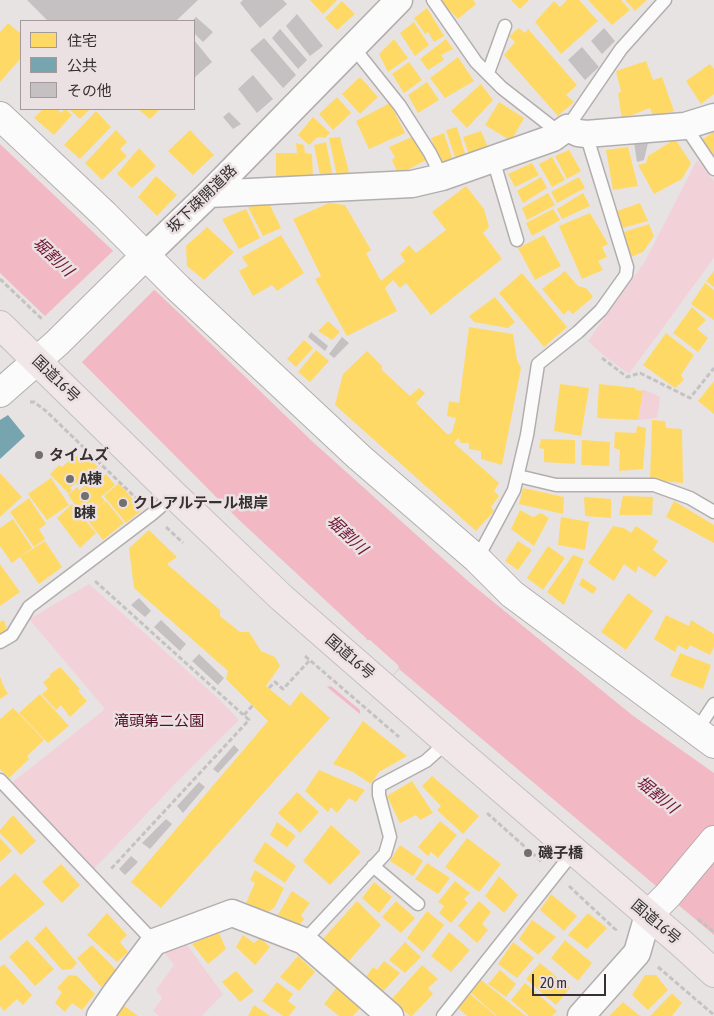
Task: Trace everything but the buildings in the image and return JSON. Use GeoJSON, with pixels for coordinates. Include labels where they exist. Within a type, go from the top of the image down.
{"type":"FeatureCollection","features":[{"type":"Feature","properties":{"kind":"highway","name":"国道16号"},"geometry":{"type":"LineString","coordinates":[[0,325],[282,598],[714,973]]}},
{"type":"Feature","properties":{"kind":"street","name":"坂下疎開道路"},"geometry":{"type":"LineString","coordinates":[[12,397],[37,361],[209,194],[399,0]]}},
{"type":"Feature","properties":{"kind":"street"},"geometry":{"type":"LineString","coordinates":[[0,116],[140,260],[178,288],[359,457],[477,559],[512,594],[705,737]]}},
{"type":"Feature","properties":{"kind":"street"},"geometry":{"type":"LineString","coordinates":[[209,194],[412,184],[442,176],[572,132],[685,126],[714,117]]}},
{"type":"Feature","properties":{"kind":"street"},"geometry":{"type":"LineString","coordinates":[[582,1016],[636,953],[648,915],[668,895],[714,840]]}},
{"type":"Feature","properties":{"kind":"street"},"geometry":{"type":"LineString","coordinates":[[100,1016],[154,942],[232,913],[304,942],[390,1016]]}},
{"type":"Feature","properties":{"kind":"lane"},"geometry":{"type":"LineString","coordinates":[[433,0],[476,62],[502,88],[572,132],[627,267],[626,275],[601,310],[578,332],[538,364],[527,435],[514,490],[477,559]]}},
{"type":"Feature","properties":{"kind":"lane"},"geometry":{"type":"LineString","coordinates":[[572,132],[621,49],[665,0]]}},
{"type":"Feature","properties":{"kind":"lane"},"geometry":{"type":"LineString","coordinates":[[488,73],[505,26]]}},
{"type":"Feature","properties":{"kind":"lane"},"geometry":{"type":"LineString","coordinates":[[353,47],[400,106],[430,153],[442,176]]}},
{"type":"Feature","properties":{"kind":"lane"},"geometry":{"type":"LineString","coordinates":[[685,126],[714,169]]}},
{"type":"Feature","properties":{"kind":"lane"},"geometry":{"type":"LineString","coordinates":[[493,159],[516,240]]}},
{"type":"Feature","properties":{"kind":"lane"},"geometry":{"type":"LineString","coordinates":[[518,476],[556,485],[654,485],[690,498],[714,512]]}},
{"type":"Feature","properties":{"kind":"lane"},"geometry":{"type":"LineString","coordinates":[[0,642],[12,635],[29,607],[152,514],[174,495]]}},
{"type":"Feature","properties":{"kind":"lane"},"geometry":{"type":"LineString","coordinates":[[705,737],[714,704]]}},
{"type":"Feature","properties":{"kind":"lane"},"geometry":{"type":"LineString","coordinates":[[304,942],[385,854],[390,837],[379,795],[379,786],[426,761],[447,742]]}},
{"type":"Feature","properties":{"kind":"lane"},"geometry":{"type":"LineString","coordinates":[[0,780],[154,942]]}},
{"type":"Feature","properties":{"kind":"lane"},"geometry":{"type":"LineString","coordinates":[[443,1016],[574,851]]}},
{"type":"Feature","properties":{"kind":"lane"},"geometry":{"type":"LineString","coordinates":[[373,866],[418,904]]}},
{"type":"Feature","properties":{"kind":"path"},"geometry":{"type":"LineString","coordinates":[[0,279],[42,319]]}},
{"type":"Feature","properties":{"kind":"path"},"geometry":{"type":"LineString","coordinates":[[602,358],[627,377],[640,373],[690,398],[714,368]]}},
{"type":"Feature","properties":{"kind":"path"},"geometry":{"type":"LineString","coordinates":[[12,397],[34,402],[46,411],[139,501]]}},
{"type":"Feature","properties":{"kind":"path"},"geometry":{"type":"LineString","coordinates":[[82,568],[248,720],[98,883]]}},
{"type":"Feature","properties":{"kind":"path"},"geometry":{"type":"LineString","coordinates":[[269,688],[275,682],[283,689],[310,660]]}},
{"type":"Feature","properties":{"kind":"path"},"geometry":{"type":"LineString","coordinates":[[332,681],[426,761]]}},
{"type":"Feature","properties":{"kind":"path"},"geometry":{"type":"LineString","coordinates":[[244,715],[253,705]]}},
{"type":"Feature","properties":{"kind":"path"},"geometry":{"type":"LineString","coordinates":[[484,811],[616,930]]}},
{"type":"Feature","properties":{"kind":"path"},"geometry":{"type":"LineString","coordinates":[[698,919],[714,932]]}},
{"type":"Feature","properties":{"kind":"path"},"geometry":{"type":"LineString","coordinates":[[657,966],[714,1015]]}},
{"type":"Feature","properties":{"kind":"green space"},"geometry":{"type":"Polygon","coordinates":[[[697,160],[714,181],[714,258],[629,374],[603,355],[588,341],[644,263],[697,160]]]}},
{"type":"Feature","properties":{"kind":"green space"},"geometry":{"type":"Polygon","coordinates":[[[643,389],[660,397],[657,418],[638,420],[643,389]]]}},
{"type":"Feature","properties":{"kind":"green space","name":"滝頭第二公園"},"geometry":{"type":"Polygon","coordinates":[[[89,584],[219,699],[239,720],[92,871],[9,785],[105,709],[29,619],[89,584]]]}},
{"type":"Feature","properties":{"kind":"green space"},"geometry":{"type":"Polygon","coordinates":[[[185,942],[223,994],[202,1016],[159,1016],[153,1011],[162,998],[156,990],[174,965],[162,950],[185,942]]]}},
{"type":"Feature","properties":{"kind":"water","name":"堀割川"},"geometry":{"type":"Polygon","coordinates":[[[0,144],[314,443],[469,582],[632,715],[714,773],[714,935],[399,669],[360,714],[327,687],[367,639],[238,519],[0,282],[0,144]]]}},
{"type":"Feature","properties":{"kind":"pier"},"geometry":{"type":"Polygon","coordinates":[[[115,249],[156,288],[80,364],[0,286],[0,273],[45,316],[115,249]]]}},
{"type":"Feature","properties":{"kind":"pier"},"geometry":{"type":"Polygon","coordinates":[[[366,640],[370,640],[399,668],[360,714],[360,710],[331,686],[327,687],[366,640]]]}},
{"type":"Feature","properties":{"kind":"place","name":"タイムズ"},"geometry":{"type":"Point","coordinates":[39,455]}},
{"type":"Feature","properties":{"kind":"place","name":"A棟"},"geometry":{"type":"Point","coordinates":[70,479]}},
{"type":"Feature","properties":{"kind":"place","name":"B棟"},"geometry":{"type":"Point","coordinates":[85,496]}},
{"type":"Feature","properties":{"kind":"place","name":"クレアルテール根岸"},"geometry":{"type":"Point","coordinates":[123,503]}},
{"type":"Feature","properties":{"kind":"place","name":"磯子橋"},"geometry":{"type":"Point","coordinates":[528,853]}}]}
